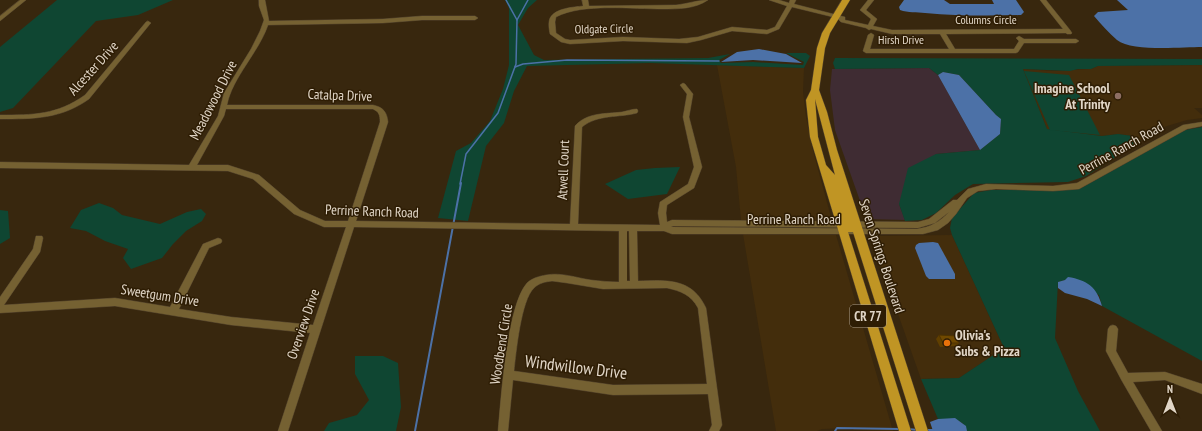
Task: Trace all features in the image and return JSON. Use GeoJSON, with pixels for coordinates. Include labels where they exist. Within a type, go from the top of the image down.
{"type":"FeatureCollection","features":[{"type":"Feature","properties":{"kind":"main road","name":"Seven Springs Boulevard"},"geometry":{"type":"LineString","coordinates":[[846,0],[821,48],[817,66],[815,90],[810,100],[814,137],[822,166],[834,180],[849,228],[922,431]]}},
{"type":"Feature","properties":{"kind":"main road","name":"Seven Springs Boulevard"},"geometry":{"type":"LineString","coordinates":[[815,90],[821,102],[849,228],[889,381],[905,431]]}},
{"type":"Feature","properties":{"kind":"main road"},"geometry":{"type":"LineString","coordinates":[[889,381],[893,382],[902,391],[916,413]]}},
{"type":"Feature","properties":{"kind":"street"},"geometry":{"type":"LineString","coordinates":[[0,19],[23,0]]}},
{"type":"Feature","properties":{"kind":"street"},"geometry":{"type":"LineString","coordinates":[[262,0],[262,7],[267,18],[267,23],[383,21],[422,18],[476,18]]}},
{"type":"Feature","properties":{"kind":"street"},"geometry":{"type":"LineString","coordinates":[[585,0],[586,8]]}},
{"type":"Feature","properties":{"kind":"street","name":"Oldgate Circle"},"geometry":{"type":"LineString","coordinates":[[705,0],[688,6],[670,7],[645,3],[563,10],[555,15],[552,24],[553,34],[563,41],[570,42],[620,39],[688,41],[709,37],[732,29],[766,32],[777,28],[789,6]]}},
{"type":"Feature","properties":{"kind":"street"},"geometry":{"type":"LineString","coordinates":[[772,0],[789,6],[837,18]]}},
{"type":"Feature","properties":{"kind":"street"},"geometry":{"type":"LineString","coordinates":[[789,6],[793,0]]}},
{"type":"Feature","properties":{"kind":"street"},"geometry":{"type":"LineString","coordinates":[[871,0],[863,10],[874,19],[871,29]]}},
{"type":"Feature","properties":{"kind":"street"},"geometry":{"type":"LineString","coordinates":[[1014,31],[1022,41],[1076,41],[1043,0]]}},
{"type":"Feature","properties":{"kind":"street","name":"Columns Circle"},"geometry":{"type":"LineString","coordinates":[[837,18],[884,32],[1068,31]]}},
{"type":"Feature","properties":{"kind":"street","name":"Alcester Drive"},"geometry":{"type":"LineString","coordinates":[[0,117],[39,117],[67,110],[79,104],[87,97],[148,23]]}},
{"type":"Feature","properties":{"kind":"street","name":"Meadowood Drive"},"geometry":{"type":"LineString","coordinates":[[192,167],[225,107],[226,95],[267,23]]}},
{"type":"Feature","properties":{"kind":"street","name":"Hirsh Drive"},"geometry":{"type":"LineString","coordinates":[[871,29],[866,51],[1016,51],[1022,41]]}},
{"type":"Feature","properties":{"kind":"street","name":"Hirsh Drive"},"geometry":{"type":"LineString","coordinates":[[942,32],[953,51]]}},
{"type":"Feature","properties":{"kind":"street"},"geometry":{"type":"LineString","coordinates":[[664,228],[662,213],[664,204],[691,186],[698,168],[686,117],[690,94],[683,85]]}},
{"type":"Feature","properties":{"kind":"street","name":"Catalpa Drive"},"geometry":{"type":"LineString","coordinates":[[225,107],[357,106],[373,107],[382,111],[384,122],[352,226]]}},
{"type":"Feature","properties":{"kind":"street","name":"Atwell Court"},"geometry":{"type":"LineString","coordinates":[[574,227],[579,126],[590,118],[598,116],[625,115],[635,111]]}},
{"type":"Feature","properties":{"kind":"street","name":"Perrine Ranch Road"},"geometry":{"type":"LineString","coordinates":[[0,165],[228,168],[256,177],[297,212],[324,224],[352,226],[664,228],[672,231],[849,228],[917,232],[935,229],[946,220],[959,201],[971,190],[983,187],[1065,188],[1079,186],[1185,127],[1202,124]]}},
{"type":"Feature","properties":{"kind":"street","name":"Overview Drive"},"geometry":{"type":"LineString","coordinates":[[283,431],[315,329],[352,226]]}},
{"type":"Feature","properties":{"kind":"street"},"geometry":{"type":"LineString","coordinates":[[623,228],[623,285]]}},
{"type":"Feature","properties":{"kind":"street"},"geometry":{"type":"LineString","coordinates":[[633,228],[634,285]]}},
{"type":"Feature","properties":{"kind":"street"},"geometry":{"type":"LineString","coordinates":[[0,304],[37,250],[39,238]]}},
{"type":"Feature","properties":{"kind":"street"},"geometry":{"type":"LineString","coordinates":[[174,311],[206,246],[218,241]]}},
{"type":"Feature","properties":{"kind":"street","name":"Woodbend Circle"},"geometry":{"type":"LineString","coordinates":[[503,431],[509,374],[521,300],[530,287],[540,280],[555,278],[602,285],[668,285],[684,288],[698,298],[702,308],[711,389],[717,425],[714,431]]}},
{"type":"Feature","properties":{"kind":"street","name":"Sweetgum Drive"},"geometry":{"type":"LineString","coordinates":[[0,309],[115,302],[231,321],[315,329]]}},
{"type":"Feature","properties":{"kind":"street"},"geometry":{"type":"LineString","coordinates":[[1113,329],[1111,351],[1125,378],[1157,431]]}},
{"type":"Feature","properties":{"kind":"street","name":"Windwillow Drive"},"geometry":{"type":"LineString","coordinates":[[509,374],[613,390],[711,389]]}},
{"type":"Feature","properties":{"kind":"street"},"geometry":{"type":"LineString","coordinates":[[1125,378],[1165,376],[1202,389]]}},
{"type":"Feature","properties":{"kind":"shaded area"},"geometry":{"type":"Polygon","coordinates":[[[717,65],[804,68],[803,92],[806,117],[813,151],[832,221],[741,220],[736,167],[717,65]]]}},
{"type":"Feature","properties":{"kind":"shaded area","name":"Imagine School At Trinity"},"geometry":{"type":"Polygon","coordinates":[[[1202,65],[1202,108],[1194,108],[1202,115],[1202,118],[1187,120],[1167,126],[1151,132],[1141,140],[1133,136],[1118,134],[1102,136],[1047,129],[1023,69],[1054,71],[1091,69],[1098,66],[1202,65]]]}},
{"type":"Feature","properties":{"kind":"shaded area"},"geometry":{"type":"Polygon","coordinates":[[[929,68],[938,75],[980,150],[936,154],[899,204],[905,220],[868,219],[865,215],[835,130],[830,90],[832,69],[929,68]]]}},
{"type":"Feature","properties":{"kind":"shaded area"},"geometry":{"type":"Polygon","coordinates":[[[743,234],[836,235],[893,431],[854,430],[851,428],[822,429],[817,431],[776,431],[743,234]]]}},
{"type":"Feature","properties":{"kind":"shaded area"},"geometry":{"type":"Polygon","coordinates":[[[952,235],[1004,348],[959,378],[921,379],[873,243],[879,236],[952,235]]]}},
{"type":"Feature","properties":{"kind":"green space"},"geometry":{"type":"Polygon","coordinates":[[[57,0],[173,0],[138,15],[96,21],[13,108],[0,112],[0,47],[57,0]]]}},
{"type":"Feature","properties":{"kind":"green space"},"geometry":{"type":"Polygon","coordinates":[[[505,0],[537,0],[528,8],[518,25],[534,55],[544,60],[708,58],[730,54],[719,60],[721,63],[753,62],[803,65],[804,62],[786,53],[806,53],[810,56],[804,68],[650,63],[527,66],[514,91],[504,123],[486,146],[468,221],[438,218],[456,151],[471,143],[490,121],[503,89],[509,65],[509,8],[505,0]]]}},
{"type":"Feature","properties":{"kind":"green space"},"geometry":{"type":"Polygon","coordinates":[[[835,58],[1202,59],[1202,65],[1098,66],[1091,69],[1078,69],[1070,71],[1023,69],[1047,129],[1102,136],[1118,134],[1133,136],[1141,141],[1086,176],[1068,182],[973,184],[955,195],[936,213],[922,220],[905,221],[899,204],[908,168],[936,154],[980,150],[1000,134],[1001,119],[959,75],[943,72],[938,75],[929,68],[835,69],[833,63],[835,58]]]}},
{"type":"Feature","properties":{"kind":"green space"},"geometry":{"type":"Polygon","coordinates":[[[1024,71],[1069,75],[1100,135],[1050,130],[1024,71]]]}},
{"type":"Feature","properties":{"kind":"green space"},"geometry":{"type":"Polygon","coordinates":[[[1202,127],[1202,361],[1102,306],[1099,295],[1065,280],[1058,282],[1055,338],[1078,391],[1100,431],[967,431],[965,426],[959,421],[951,419],[938,419],[921,379],[959,378],[1004,348],[950,228],[952,218],[974,193],[991,190],[1049,190],[1081,188],[1185,130],[1202,127]]]}},
{"type":"Feature","properties":{"kind":"green space"},"geometry":{"type":"Polygon","coordinates":[[[680,167],[667,194],[628,199],[605,184],[636,170],[680,167]]]}},
{"type":"Feature","properties":{"kind":"green space"},"geometry":{"type":"Polygon","coordinates":[[[99,203],[113,208],[122,215],[160,224],[187,212],[201,209],[206,214],[202,221],[186,231],[173,244],[162,258],[131,269],[123,258],[128,249],[105,241],[86,231],[70,228],[81,210],[99,203]]]}},
{"type":"Feature","properties":{"kind":"green space"},"geometry":{"type":"Polygon","coordinates":[[[0,210],[8,211],[10,238],[0,244],[0,210]]]}},
{"type":"Feature","properties":{"kind":"green space"},"geometry":{"type":"Polygon","coordinates":[[[355,356],[383,356],[398,363],[401,407],[396,431],[324,431],[329,423],[357,415],[369,400],[355,374],[355,356]]]}},
{"type":"Feature","properties":{"kind":"water"},"geometry":{"type":"Polygon","coordinates":[[[904,0],[944,0],[950,4],[994,4],[992,0],[1016,0],[1024,12],[1021,15],[985,16],[909,12],[900,10],[899,7],[904,0]]]}},
{"type":"Feature","properties":{"kind":"water"},"geometry":{"type":"Polygon","coordinates":[[[1117,0],[1202,0],[1202,47],[1170,48],[1124,44],[1117,40],[1094,16],[1098,12],[1128,10],[1117,0]]]}},
{"type":"Feature","properties":{"kind":"water"},"geometry":{"type":"Polygon","coordinates":[[[759,49],[786,54],[802,63],[753,60],[721,62],[737,52],[759,49]]]}},
{"type":"Feature","properties":{"kind":"water"},"geometry":{"type":"Polygon","coordinates":[[[943,72],[959,75],[1001,119],[1000,134],[980,150],[938,75],[943,72]]]}},
{"type":"Feature","properties":{"kind":"water"},"geometry":{"type":"Polygon","coordinates":[[[919,243],[938,243],[955,274],[955,279],[929,279],[926,276],[915,248],[919,243]]]}},
{"type":"Feature","properties":{"kind":"water"},"geometry":{"type":"Polygon","coordinates":[[[1068,277],[1086,282],[1094,289],[1102,306],[1087,299],[1065,293],[1058,288],[1058,282],[1065,280],[1068,277]]]}},
{"type":"Feature","properties":{"kind":"water"},"geometry":{"type":"Polygon","coordinates":[[[955,418],[966,426],[967,431],[933,431],[930,422],[938,419],[955,418]]]}},
{"type":"Feature","properties":{"kind":"building"},"geometry":{"type":"Polygon","coordinates":[[[939,335],[956,336],[959,343],[943,343],[939,335]]]}},
{"type":"Feature","properties":{"kind":"waterway"},"geometry":{"type":"LineString","coordinates":[[506,0],[517,20]]}},
{"type":"Feature","properties":{"kind":"waterway"},"geometry":{"type":"LineString","coordinates":[[517,20],[528,0]]}},
{"type":"Feature","properties":{"kind":"waterway"},"geometry":{"type":"LineString","coordinates":[[460,184],[466,154],[498,113],[516,64],[517,20]]}},
{"type":"Feature","properties":{"kind":"waterway"},"geometry":{"type":"LineString","coordinates":[[515,67],[523,64],[567,60],[719,61]]}},
{"type":"Feature","properties":{"kind":"waterway"},"geometry":{"type":"LineString","coordinates":[[415,431],[461,183]]}},
{"type":"Feature","properties":{"kind":"waterway"},"geometry":{"type":"LineString","coordinates":[[835,431],[837,428],[900,429]]}},
{"type":"Feature","properties":{"kind":"waterway"},"geometry":{"type":"LineString","coordinates":[[908,429],[918,430]]}},
{"type":"Feature","properties":{"kind":"waterway"},"geometry":{"type":"LineString","coordinates":[[926,430],[933,430]]}},
{"type":"Feature","properties":{"kind":"place","name":"Imagine School At Trinity"},"geometry":{"type":"Point","coordinates":[1118,96]}},
{"type":"Feature","properties":{"kind":"place","name":"Olivia's Subs & Pizza"},"geometry":{"type":"Point","coordinates":[947,343]}}]}
